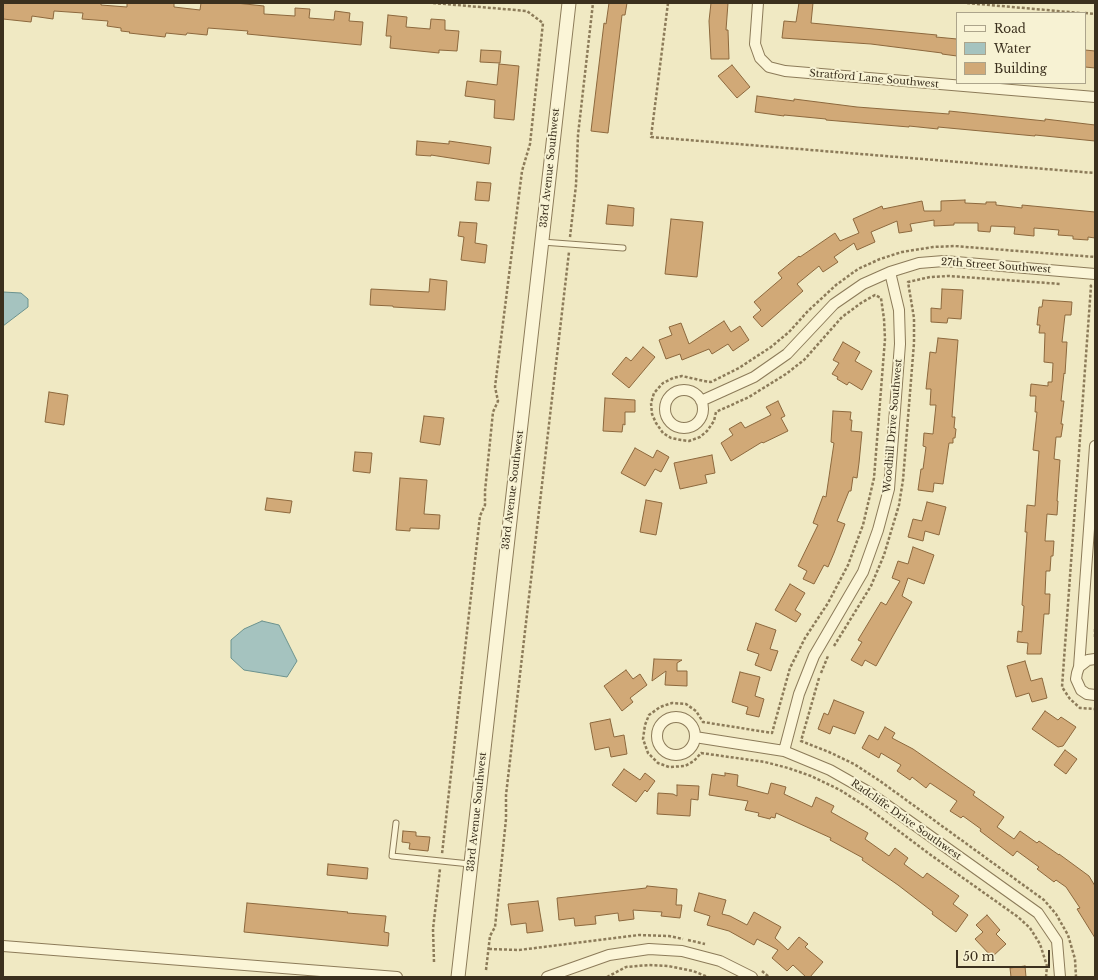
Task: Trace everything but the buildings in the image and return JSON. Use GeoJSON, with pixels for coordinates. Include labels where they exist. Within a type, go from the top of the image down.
{"type":"FeatureCollection","features":[{"type":"Feature","properties":{"kind":"street","name":"33rd Avenue Southwest"},"geometry":{"type":"LineString","coordinates":[[458,977],[568,3]]}},
{"type":"Feature","properties":{"kind":"street","name":"Stratford Lane Southwest"},"geometry":{"type":"LineString","coordinates":[[758,3],[755,44],[760,58],[769,67],[785,71],[1095,97]]}},
{"type":"Feature","properties":{"kind":"street","name":"27th Street Southwest"},"geometry":{"type":"LineString","coordinates":[[702,401],[754,376],[787,354],[834,304],[863,284],[890,272],[919,263],[944,261],[1095,274]]}},
{"type":"Feature","properties":{"kind":"street","name":"Woodhill Drive Southwest"},"geometry":{"type":"LineString","coordinates":[[784,751],[799,694],[814,656],[863,572],[878,530],[889,489],[900,344],[899,310],[890,272]]}},
{"type":"Feature","properties":{"kind":"street"},"geometry":{"type":"LineString","coordinates":[[1095,446],[1079,667],[1076,673],[1078,685],[1081,690],[1086,694],[1095,695]]}},
{"type":"Feature","properties":{"kind":"street"},"geometry":{"type":"LineString","coordinates":[[1079,667],[1088,660],[1095,659]]}},
{"type":"Feature","properties":{"kind":"street","name":"Radcliffe Drive Southwest"},"geometry":{"type":"LineString","coordinates":[[695,737],[784,751],[830,770],[867,791],[1038,913],[1057,940],[1060,977]]}},
{"type":"Feature","properties":{"kind":"street"},"geometry":{"type":"LineString","coordinates":[[3,946],[397,977]]}},
{"type":"Feature","properties":{"kind":"street"},"geometry":{"type":"LineString","coordinates":[[547,977],[609,955],[649,950],[682,951],[698,955],[720,961],[752,977]]}},
{"type":"Feature","properties":{"kind":"lane"},"geometry":{"type":"LineString","coordinates":[[542,242],[623,248]]}},
{"type":"Feature","properties":{"kind":"lane"},"geometry":{"type":"LineString","coordinates":[[396,823],[392,856],[471,864]]}},
{"type":"Feature","properties":{"kind":"path"},"geometry":{"type":"LineString","coordinates":[[433,3],[527,11],[543,23],[530,144],[523,165],[495,387],[498,401],[492,412],[485,504],[480,516],[433,929],[434,962]]}},
{"type":"Feature","properties":{"kind":"path"},"geometry":{"type":"LineString","coordinates":[[486,970],[490,936],[495,927],[506,819],[506,795],[576,185],[578,135],[593,3]]}},
{"type":"Feature","properties":{"kind":"path"},"geometry":{"type":"LineString","coordinates":[[668,3],[651,137],[1095,173]]}},
{"type":"Feature","properties":{"kind":"path"},"geometry":{"type":"LineString","coordinates":[[967,3],[1069,12]]}},
{"type":"Feature","properties":{"kind":"path"},"geometry":{"type":"LineString","coordinates":[[1046,977],[1047,966],[1040,944],[1030,928],[1018,917],[928,853],[868,807],[840,790],[811,776],[788,768],[765,762],[701,753],[694,761],[685,766],[669,767],[658,763],[648,753],[643,739],[645,725],[649,715],[660,707],[672,703],[686,704],[696,711],[703,722],[772,733],[790,668],[805,638],[828,603],[848,565],[864,519],[874,478],[885,338],[881,298],[875,295],[842,316],[804,360],[786,374],[749,397],[716,412],[714,421],[707,431],[700,437],[689,441],[671,438],[662,433],[652,414],[651,403],[654,393],[663,383],[673,378],[682,376],[711,382],[739,368],[771,347],[789,332],[808,311],[836,285],[858,270],[894,255],[926,248],[954,246],[1095,257]]}},
{"type":"Feature","properties":{"kind":"path"},"geometry":{"type":"LineString","coordinates":[[1068,284],[949,276],[930,277],[908,282],[914,318],[914,343],[904,473],[900,505],[884,555],[870,586],[828,656],[819,678],[801,741],[854,764],[880,781],[1044,900],[1056,914],[1068,935],[1075,959],[1076,977]]}},
{"type":"Feature","properties":{"kind":"path"},"geometry":{"type":"LineString","coordinates":[[1083,285],[1091,286],[1062,687],[1070,699],[1080,708],[1095,709]]}},
{"type":"Feature","properties":{"kind":"path"},"geometry":{"type":"LineString","coordinates":[[1095,629],[1095,637]]}},
{"type":"Feature","properties":{"kind":"path"},"geometry":{"type":"LineString","coordinates":[[607,977],[626,968],[649,965],[668,966],[693,971],[708,977]]}},
{"type":"Feature","properties":{"kind":"water"},"geometry":{"type":"Polygon","coordinates":[[[3,292],[21,293],[28,299],[28,307],[3,326],[3,292]]]}},
{"type":"Feature","properties":{"kind":"water"},"geometry":{"type":"Polygon","coordinates":[[[262,621],[279,625],[297,661],[287,677],[244,670],[231,658],[231,640],[244,629],[262,621]]]}}]}
